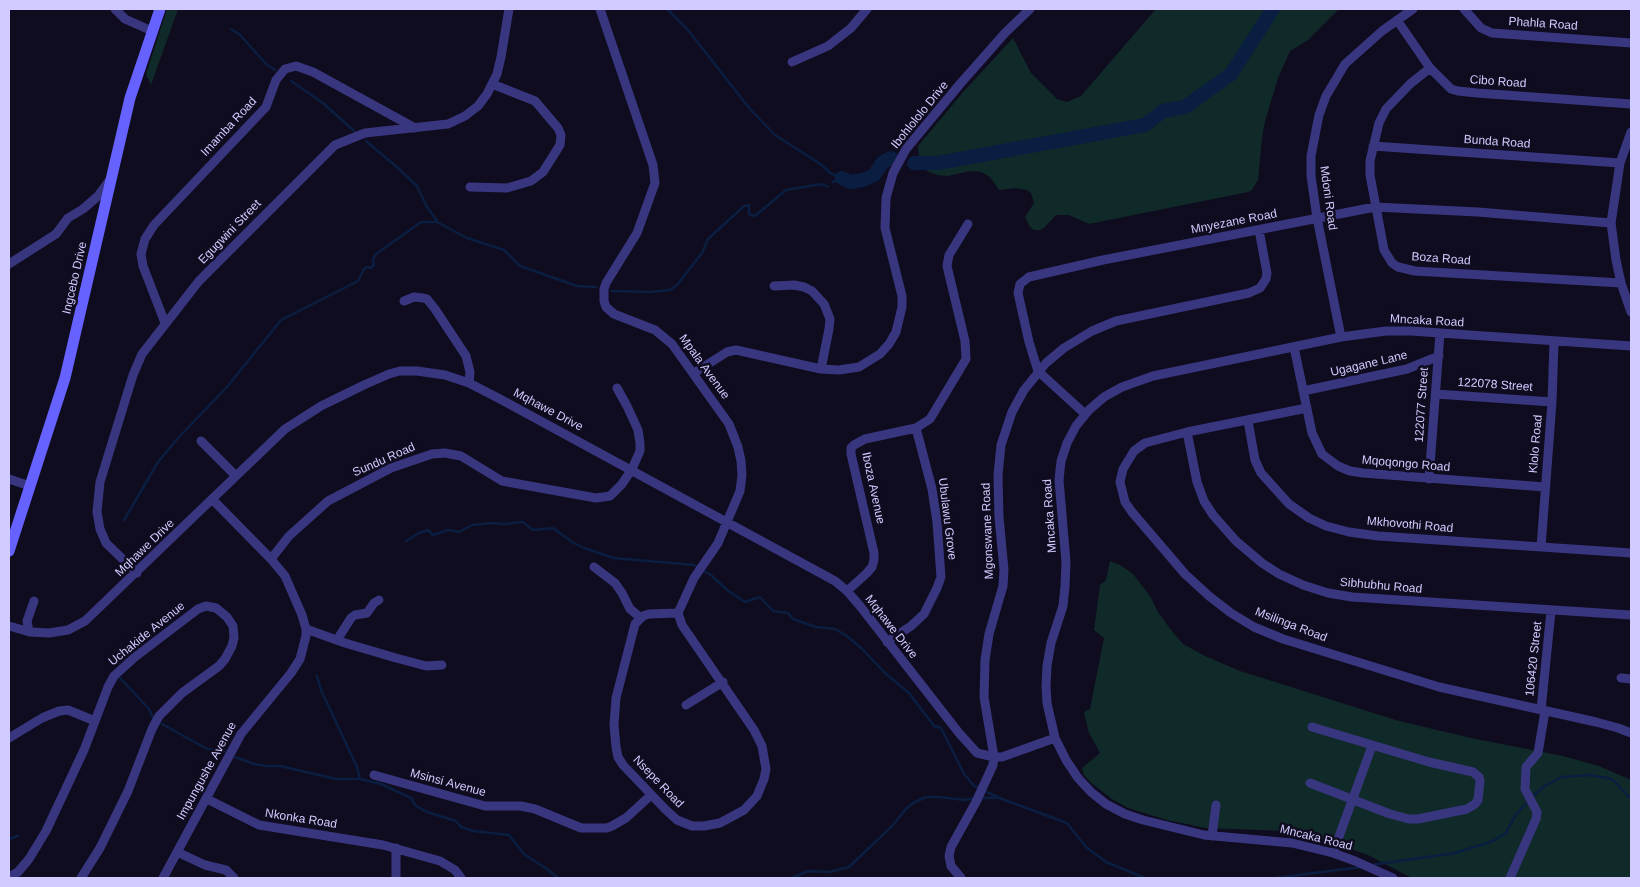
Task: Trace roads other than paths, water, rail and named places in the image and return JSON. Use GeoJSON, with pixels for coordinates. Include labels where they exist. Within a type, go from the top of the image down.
{"type":"FeatureCollection","features":[{"type":"Feature","properties":{"kind":"main road","name":"Ingcebo Drive"},"geometry":{"type":"LineString","coordinates":[[9,551],[65,378],[130,98],[160,9]]}},
{"type":"Feature","properties":{"kind":"street"},"geometry":{"type":"LineString","coordinates":[[115,9],[125,19],[152,31]]}},
{"type":"Feature","properties":{"kind":"street","name":"Egugwini Street"},"geometry":{"type":"LineString","coordinates":[[137,573],[106,543],[96,512],[100,482],[136,367],[142,354],[199,281],[330,148],[365,133],[448,124],[460,119],[478,106],[492,84],[502,57],[509,9]]}},
{"type":"Feature","properties":{"kind":"street","name":"Mpala Avenue"},"geometry":{"type":"LineString","coordinates":[[600,9],[653,166],[655,183],[637,233],[606,283],[604,301],[606,307],[614,314],[661,333],[672,344],[729,424],[738,447],[741,484],[727,522]]}},
{"type":"Feature","properties":{"kind":"street"},"geometry":{"type":"LineString","coordinates":[[792,62],[828,46],[851,28],[867,9]]}},
{"type":"Feature","properties":{"kind":"street","name":"Ibohlololo Drive"},"geometry":{"type":"LineString","coordinates":[[694,374],[727,352],[736,350],[821,369],[839,370],[859,367],[880,354],[896,332],[902,308],[902,296],[888,243],[885,214],[886,198],[893,173],[906,149],[954,91],[1005,33],[1030,9]]}},
{"type":"Feature","properties":{"kind":"street","name":"Mdoni Road"},"geometry":{"type":"LineString","coordinates":[[1341,337],[1317,218],[1311,176],[1311,156],[1318,115],[1326,96],[1345,64],[1361,48],[1412,9]]}},
{"type":"Feature","properties":{"kind":"street","name":"Phahla Road"},"geometry":{"type":"LineString","coordinates":[[1464,9],[1481,28],[1492,33],[1631,44]]}},
{"type":"Feature","properties":{"kind":"street","name":"Cibo Road"},"geometry":{"type":"LineString","coordinates":[[1397,20],[1430,68],[1445,84],[1458,91],[1631,104]]}},
{"type":"Feature","properties":{"kind":"street","name":"Imamba Road"},"geometry":{"type":"LineString","coordinates":[[165,323],[143,266],[141,254],[145,238],[154,225],[266,107],[276,80],[285,69],[296,66],[306,68],[414,128]]}},
{"type":"Feature","properties":{"kind":"street","name":"Boza Road"},"geometry":{"type":"LineString","coordinates":[[1430,68],[1410,84],[1386,109],[1379,123],[1370,161],[1370,175],[1384,250],[1392,263],[1398,267],[1415,270],[1621,284]]}},
{"type":"Feature","properties":{"kind":"street"},"geometry":{"type":"LineString","coordinates":[[470,187],[507,188],[531,181],[543,172],[560,145],[558,128],[535,101],[492,84]]}},
{"type":"Feature","properties":{"kind":"street"},"geometry":{"type":"LineString","coordinates":[[1631,132],[1620,163],[1611,223],[1621,284],[1631,312]]}},
{"type":"Feature","properties":{"kind":"street","name":"Bunda Road"},"geometry":{"type":"LineString","coordinates":[[1373,146],[1620,163]]}},
{"type":"Feature","properties":{"kind":"street"},"geometry":{"type":"LineString","coordinates":[[9,264],[56,234],[68,218],[83,209],[98,196],[112,176]]}},
{"type":"Feature","properties":{"kind":"street","name":"Mnyezane Road"},"geometry":{"type":"LineString","coordinates":[[1038,371],[1029,342],[1018,292],[1020,284],[1029,277],[1104,260],[1375,206],[1611,223]]}},
{"type":"Feature","properties":{"kind":"street"},"geometry":{"type":"LineString","coordinates":[[916,428],[925,424],[930,419],[966,359],[965,341],[947,266],[949,255],[968,224]]}},
{"type":"Feature","properties":{"kind":"street","name":"Mgonswane Road"},"geometry":{"type":"LineString","coordinates":[[994,758],[986,714],[984,684],[988,642],[1003,586],[1004,570],[998,495],[1001,446],[1012,412],[1024,390],[1038,371],[1064,348],[1103,326],[1138,316],[1249,293],[1260,288],[1266,279],[1267,273],[1260,230]]}},
{"type":"Feature","properties":{"kind":"street"},"geometry":{"type":"LineString","coordinates":[[774,286],[794,285],[804,287],[812,291],[824,304],[830,320],[821,369]]}},
{"type":"Feature","properties":{"kind":"street"},"geometry":{"type":"LineString","coordinates":[[404,301],[414,297],[427,299],[436,309],[466,356],[470,372],[469,383]]}},
{"type":"Feature","properties":{"kind":"street","name":"Mncaka Road"},"geometry":{"type":"LineString","coordinates":[[1389,876],[1355,860],[1292,843],[1212,836],[1174,829],[1143,820],[1125,814],[1106,804],[1078,778],[1055,738],[1047,703],[1046,673],[1051,643],[1063,606],[1065,586],[1066,562],[1060,471],[1067,443],[1085,414],[1096,403],[1113,391],[1153,376],[1341,337],[1386,331],[1411,331],[1631,346]]}},
{"type":"Feature","properties":{"kind":"street","name":"122077 Street"},"geometry":{"type":"LineString","coordinates":[[1429,479],[1440,333]]}},
{"type":"Feature","properties":{"kind":"street","name":"Klolo Road"},"geometry":{"type":"LineString","coordinates":[[1541,548],[1552,402],[1554,342]]}},
{"type":"Feature","properties":{"kind":"street","name":"Mqoqongo Road"},"geometry":{"type":"LineString","coordinates":[[1294,347],[1316,445],[1322,454],[1338,466],[1356,472],[1545,487]]}},
{"type":"Feature","properties":{"kind":"street","name":"Ugagane Lane"},"geometry":{"type":"LineString","coordinates":[[1303,391],[1407,369],[1439,356]]}},
{"type":"Feature","properties":{"kind":"street","name":"Mqhawe Drive"},"geometry":{"type":"LineString","coordinates":[[9,626],[40,634],[55,633],[76,626],[93,616],[276,437],[292,425],[329,402],[389,374],[407,371],[433,373],[469,383],[632,469],[835,581],[847,591],[970,746],[977,753],[994,758]]}},
{"type":"Feature","properties":{"kind":"street"},"geometry":{"type":"LineString","coordinates":[[1038,371],[1085,414]]}},
{"type":"Feature","properties":{"kind":"street","name":"Sundu Road"},"geometry":{"type":"LineString","coordinates":[[271,559],[289,536],[328,501],[391,468],[432,454],[445,452],[461,456],[502,481],[603,498],[615,492],[622,484],[632,469],[640,450],[640,438],[627,406],[617,388]]}},
{"type":"Feature","properties":{"kind":"street","name":"122078 Street"},"geometry":{"type":"LineString","coordinates":[[1436,394],[1552,402]]}},
{"type":"Feature","properties":{"kind":"street","name":"Msilinga Road"},"geometry":{"type":"LineString","coordinates":[[1307,408],[1187,432],[1152,441],[1134,451],[1123,469],[1121,489],[1125,502],[1186,574],[1209,596],[1254,627],[1283,638],[1439,687],[1596,722],[1631,733]]}},
{"type":"Feature","properties":{"kind":"street","name":"Mkhovothi Road"},"geometry":{"type":"LineString","coordinates":[[1248,421],[1256,460],[1261,473],[1289,504],[1309,518],[1326,526],[1349,532],[1378,536],[1631,553]]}},
{"type":"Feature","properties":{"kind":"street","name":"Iboza Avenue"},"geometry":{"type":"LineString","coordinates":[[847,591],[867,573],[872,567],[874,560],[851,448],[865,439],[916,428]]}},
{"type":"Feature","properties":{"kind":"street","name":"Ubulawu Grove"},"geometry":{"type":"LineString","coordinates":[[887,642],[911,626],[924,614],[938,588],[941,577],[937,522],[932,489],[916,428]]}},
{"type":"Feature","properties":{"kind":"street","name":"Sibhubhu Road"},"geometry":{"type":"LineString","coordinates":[[1187,432],[1197,482],[1204,501],[1213,515],[1236,541],[1262,563],[1279,574],[1303,585],[1328,593],[1352,597],[1631,615]]}},
{"type":"Feature","properties":{"kind":"street"},"geometry":{"type":"LineString","coordinates":[[201,441],[236,476]]}},
{"type":"Feature","properties":{"kind":"street"},"geometry":{"type":"LineString","coordinates":[[9,479],[30,486]]}},
{"type":"Feature","properties":{"kind":"street"},"geometry":{"type":"LineString","coordinates":[[212,499],[271,559],[285,576],[306,629],[381,654],[426,666],[442,665]]}},
{"type":"Feature","properties":{"kind":"street"},"geometry":{"type":"LineString","coordinates":[[594,567],[615,583],[630,609],[641,618],[649,614],[678,613],[694,578],[718,542],[727,522]]}},
{"type":"Feature","properties":{"kind":"street"},"geometry":{"type":"LineString","coordinates":[[337,640],[351,618],[355,615],[366,614],[374,603],[379,600]]}},
{"type":"Feature","properties":{"kind":"street"},"geometry":{"type":"LineString","coordinates":[[29,632],[27,621],[34,601]]}},
{"type":"Feature","properties":{"kind":"street","name":"Uchakide Avenue"},"geometry":{"type":"LineString","coordinates":[[9,878],[25,865],[46,830],[84,750],[110,682],[134,657],[203,607],[216,608],[227,617],[234,630],[234,638],[225,658],[219,666],[182,693],[159,716],[152,729],[128,791],[100,848],[81,878]]}},
{"type":"Feature","properties":{"kind":"street","name":"106420 Street"},"geometry":{"type":"LineString","coordinates":[[1510,878],[1536,819],[1537,812],[1525,789],[1526,767],[1538,753],[1551,611]]}},
{"type":"Feature","properties":{"kind":"street","name":"Nsepe Road"},"geometry":{"type":"LineString","coordinates":[[641,618],[635,624],[632,631],[616,698],[614,732],[618,757],[651,795],[677,820],[692,826],[704,826],[720,823],[744,810],[757,796],[766,769],[762,746],[754,730],[723,682],[682,625],[678,613]]}},
{"type":"Feature","properties":{"kind":"street","name":"Impungushe Avenue"},"geometry":{"type":"LineString","coordinates":[[163,878],[246,725],[284,681],[300,658],[306,629]]}},
{"type":"Feature","properties":{"kind":"street"},"geometry":{"type":"LineString","coordinates":[[1621,678],[1631,679]]}},
{"type":"Feature","properties":{"kind":"street"},"geometry":{"type":"LineString","coordinates":[[686,705],[723,682]]}},
{"type":"Feature","properties":{"kind":"street"},"geometry":{"type":"LineString","coordinates":[[9,738],[42,718],[59,711],[68,710],[95,721]]}},
{"type":"Feature","properties":{"kind":"street"},"geometry":{"type":"LineString","coordinates":[[1310,783],[1390,814],[1409,819],[1467,809],[1478,800],[1480,781],[1479,777],[1473,772],[1429,762],[1312,727]]}},
{"type":"Feature","properties":{"kind":"street"},"geometry":{"type":"LineString","coordinates":[[961,878],[951,866],[950,848],[985,786],[994,758],[1020,752],[1055,738]]}},
{"type":"Feature","properties":{"kind":"street"},"geometry":{"type":"LineString","coordinates":[[1333,853],[1372,746]]}},
{"type":"Feature","properties":{"kind":"street","name":"Msinsi Avenue"},"geometry":{"type":"LineString","coordinates":[[374,774],[485,806],[527,807],[535,809],[581,828],[607,828],[612,826],[626,818],[651,795]]}},
{"type":"Feature","properties":{"kind":"street","name":"Nkonka Road"},"geometry":{"type":"LineString","coordinates":[[207,798],[259,825],[366,841],[440,861],[455,870],[460,878]]}},
{"type":"Feature","properties":{"kind":"street"},"geometry":{"type":"LineString","coordinates":[[1212,836],[1216,805]]}},
{"type":"Feature","properties":{"kind":"street"},"geometry":{"type":"LineString","coordinates":[[396,848],[396,878]]}},
{"type":"Feature","properties":{"kind":"street"},"geometry":{"type":"LineString","coordinates":[[177,852],[205,865],[226,870],[234,878]]}},
{"type":"Feature","properties":{"kind":"waterway"},"geometry":{"type":"LineString","coordinates":[[667,9],[688,30],[750,109],[775,135],[822,165],[830,173],[842,178]]}},
{"type":"Feature","properties":{"kind":"waterway"},"geometry":{"type":"LineString","coordinates":[[914,163],[938,163],[1145,125],[1163,111],[1185,107],[1231,74],[1273,9]]}},
{"type":"Feature","properties":{"kind":"waterway"},"geometry":{"type":"LineString","coordinates":[[231,29],[240,35],[267,65],[275,70]]}},
{"type":"Feature","properties":{"kind":"waterway"},"geometry":{"type":"LineString","coordinates":[[291,81],[323,103],[354,131]]}},
{"type":"Feature","properties":{"kind":"waterway"},"geometry":{"type":"LineString","coordinates":[[366,141],[417,186],[427,207],[437,221]]}},
{"type":"Feature","properties":{"kind":"waterway"},"geometry":{"type":"LineString","coordinates":[[842,178],[850,182],[863,180],[874,175],[883,162],[891,158]]}},
{"type":"Feature","properties":{"kind":"waterway"},"geometry":{"type":"LineString","coordinates":[[833,182],[841,179]]}},
{"type":"Feature","properties":{"kind":"waterway"},"geometry":{"type":"LineString","coordinates":[[612,291],[650,292],[670,290],[678,284],[702,253],[708,239],[744,206],[749,205],[749,214],[755,216],[786,190],[822,184],[828,187]]}},
{"type":"Feature","properties":{"kind":"waterway"},"geometry":{"type":"LineString","coordinates":[[124,520],[158,462],[178,438],[227,387],[281,320],[358,281],[364,269],[367,267],[371,268],[374,265],[373,259],[376,254],[421,222],[437,222],[467,238],[504,250],[520,266],[577,286],[596,287]]}},
{"type":"Feature","properties":{"kind":"waterway"},"geometry":{"type":"LineString","coordinates":[[406,541],[428,530],[433,535],[448,530],[459,532],[472,525],[523,522],[533,530],[553,528],[584,548],[614,558],[694,565],[711,575],[727,590],[745,602],[760,597],[773,611],[788,613],[793,619],[816,627],[835,629],[847,636],[886,674],[909,693],[934,726],[941,728],[964,774],[974,786],[979,788]]}},
{"type":"Feature","properties":{"kind":"waterway"},"geometry":{"type":"LineString","coordinates":[[317,676],[321,690],[357,767],[360,779]]}},
{"type":"Feature","properties":{"kind":"waterway"},"geometry":{"type":"LineString","coordinates":[[120,678],[149,709],[153,718]]}},
{"type":"Feature","properties":{"kind":"waterway"},"geometry":{"type":"LineString","coordinates":[[162,724],[207,749],[225,751]]}},
{"type":"Feature","properties":{"kind":"waterway"},"geometry":{"type":"LineString","coordinates":[[235,757],[254,764],[280,766],[336,779],[360,779],[381,784],[411,798],[416,806],[427,812],[456,821],[461,827],[473,831],[509,835],[525,855],[558,878]]}},
{"type":"Feature","properties":{"kind":"waterway"},"geometry":{"type":"LineString","coordinates":[[1532,797],[1545,786],[1562,777],[1589,775],[1612,779],[1631,799]]}},
{"type":"Feature","properties":{"kind":"waterway"},"geometry":{"type":"LineString","coordinates":[[984,791],[1067,823],[1086,847],[1106,862],[1145,878]]}},
{"type":"Feature","properties":{"kind":"waterway"},"geometry":{"type":"LineString","coordinates":[[792,878],[808,871],[829,872],[849,867],[891,827],[906,809],[913,803],[926,797],[965,800],[974,798]]}},
{"type":"Feature","properties":{"kind":"waterway"},"geometry":{"type":"LineString","coordinates":[[980,798],[997,798]]}},
{"type":"Feature","properties":{"kind":"waterway"},"geometry":{"type":"LineString","coordinates":[[1371,865],[1455,853],[1493,841],[1506,833],[1515,816],[1528,801]]}},
{"type":"Feature","properties":{"kind":"waterway"},"geometry":{"type":"LineString","coordinates":[[9,839],[18,836]]}},
{"type":"Feature","properties":{"kind":"waterway"},"geometry":{"type":"LineString","coordinates":[[1275,878],[1361,867]]}}]}
